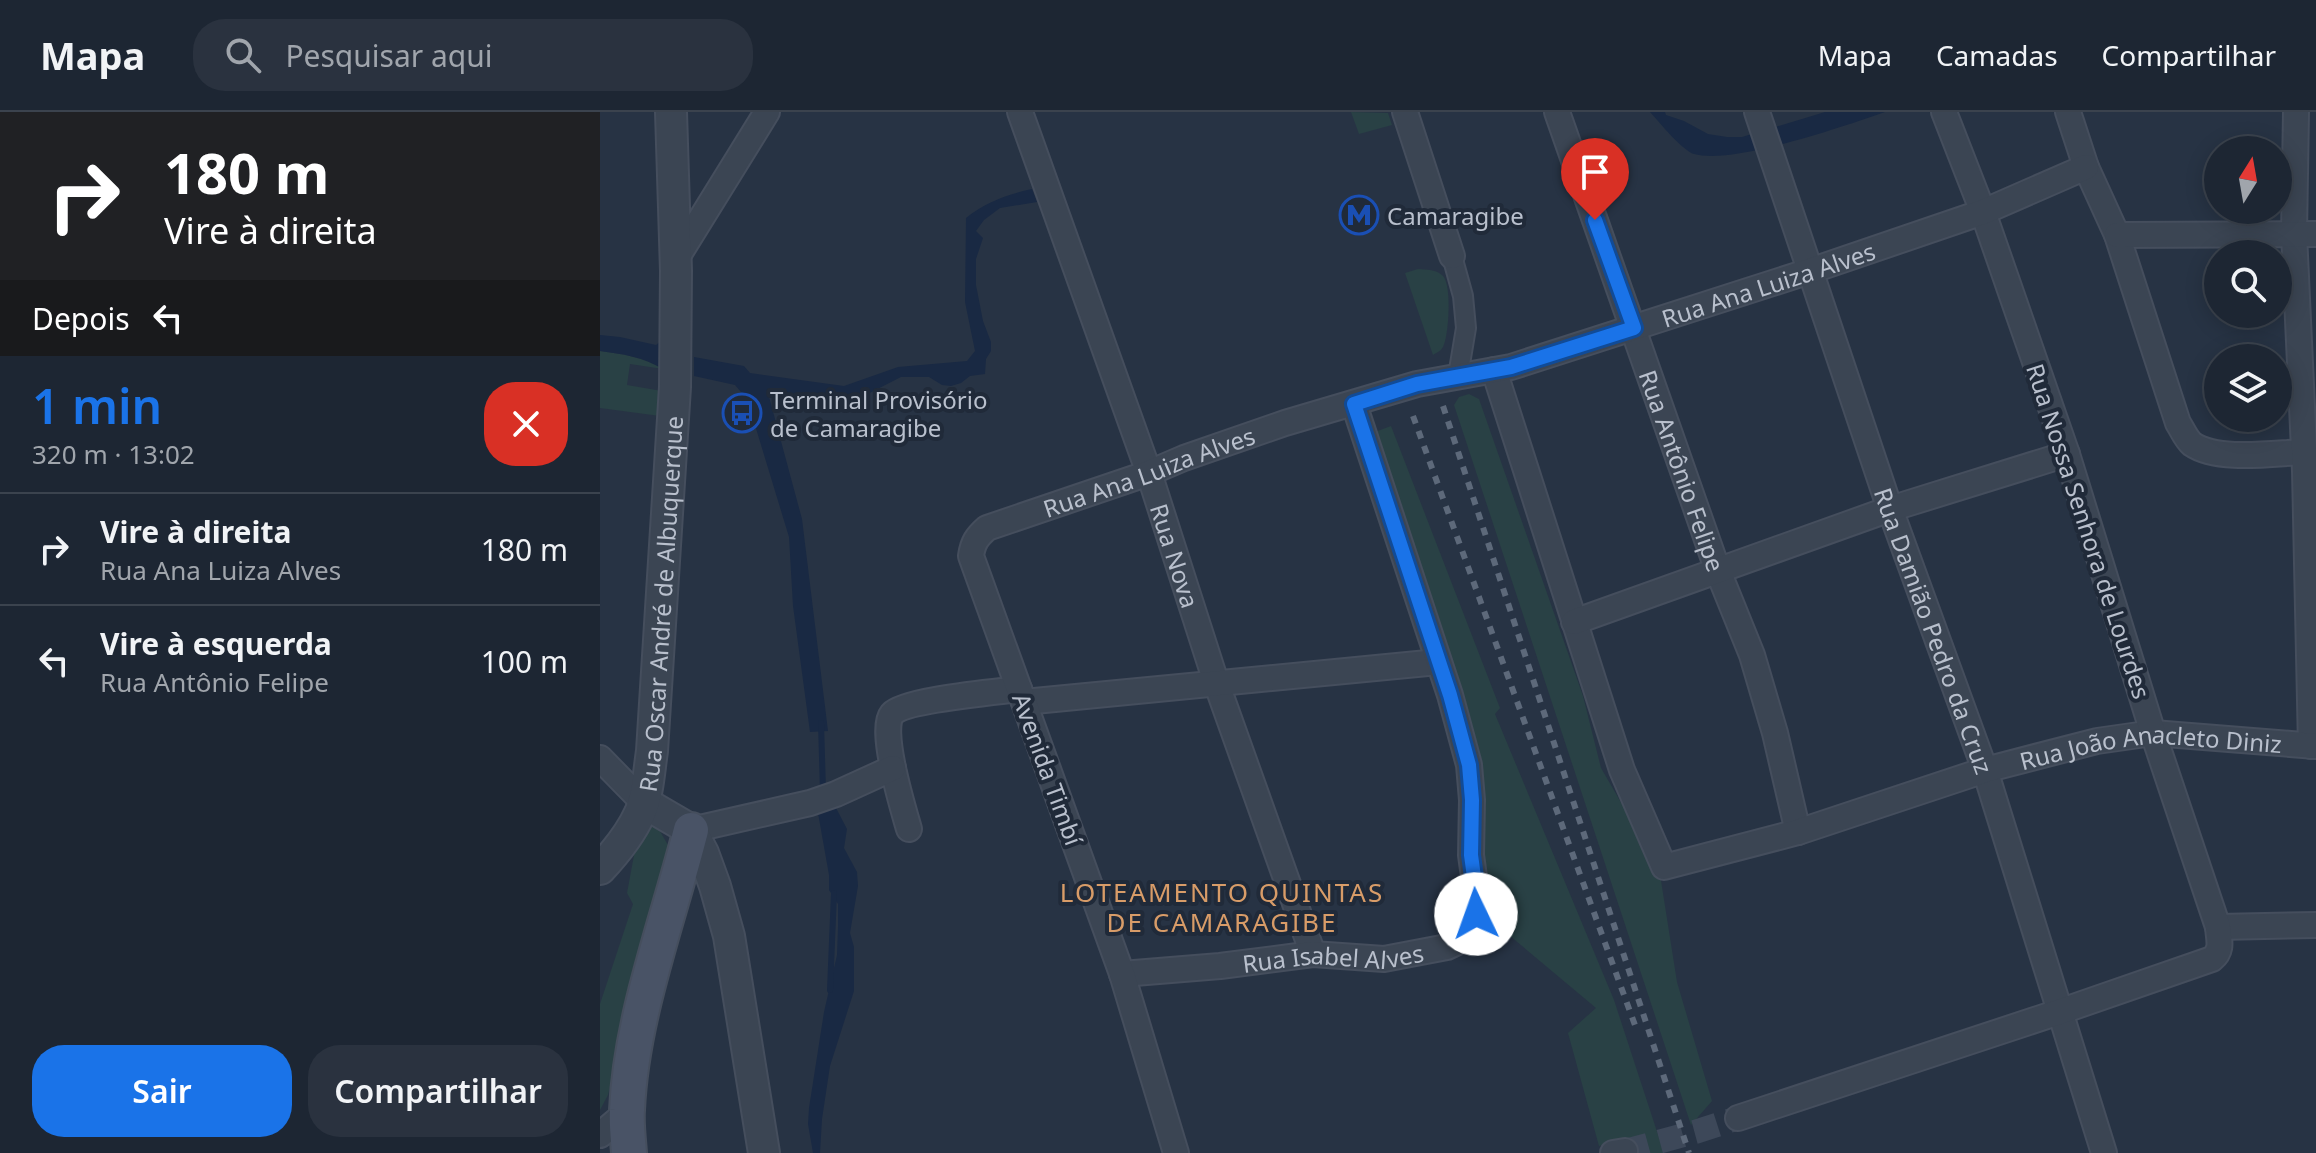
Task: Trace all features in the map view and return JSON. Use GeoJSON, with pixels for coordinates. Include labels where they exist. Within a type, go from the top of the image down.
{"type":"FeatureCollection","features":[{"type":"Feature","properties":{"kind":"main road"},"geometry":{"type":"LineString","coordinates":[[629,1153],[627,1112],[632,1061],[651,974],[691,830]]}},
{"type":"Feature","properties":{"kind":"street","name":"Rua Oscar André de Albuquerque"},"geometry":{"type":"LineString","coordinates":[[671,112],[676,259],[675,387],[652,751],[643,802],[691,830]]}},
{"type":"Feature","properties":{"kind":"street"},"geometry":{"type":"LineString","coordinates":[[676,259],[767,112]]}},
{"type":"Feature","properties":{"kind":"street","name":"Rua Nova"},"geometry":{"type":"LineString","coordinates":[[1020,112],[1149,473],[1216,682],[1313,954]]}},
{"type":"Feature","properties":{"kind":"street"},"geometry":{"type":"LineString","coordinates":[[1405,112],[1463,296],[1466,328],[1458,376]]}},
{"type":"Feature","properties":{"kind":"street","name":"Rua Antônio Felipe"},"geometry":{"type":"LineString","coordinates":[[1557,112],[1718,571],[1752,655],[1765,694],[1798,832]]}},
{"type":"Feature","properties":{"kind":"street","name":"Rua Nossa Senhora de Lourdes"},"geometry":{"type":"LineString","coordinates":[[1944,112],[1983,212],[2067,454],[2153,733],[2218,927],[2220,946],[2218,954],[2212,959],[2059,1012]]}},
{"type":"Feature","properties":{"kind":"street"},"geometry":{"type":"LineString","coordinates":[[2068,112],[2086,167],[2117,235],[2178,423],[2190,443],[2209,451],[2233,454],[2304,452]]}},
{"type":"Feature","properties":{"kind":"street"},"geometry":{"type":"LineString","coordinates":[[2296,112],[2305,234],[2304,452],[2312,525],[2314,746]]}},
{"type":"Feature","properties":{"kind":"street","name":"Rua Damião Pedro da Cruz"},"geometry":{"type":"LineString","coordinates":[[1763,130],[1890,509],[1985,770],[2104,1153]]}},
{"type":"Feature","properties":{"kind":"street","name":"Rua Ana Luiza Alves"},"geometry":{"type":"LineString","coordinates":[[987,528],[1285,423],[1417,384],[1511,367],[1810,271],[1983,212],[2086,167]]}},
{"type":"Feature","properties":{"kind":"street"},"geometry":{"type":"LineString","coordinates":[[2117,235],[2305,234]]}},
{"type":"Feature","properties":{"kind":"street"},"geometry":{"type":"LineString","coordinates":[[1494,370],[1574,622],[1890,509],[2067,454]]}},
{"type":"Feature","properties":{"kind":"street","name":"Rua Isabel Alves"},"geometry":{"type":"LineString","coordinates":[[1122,974],[1313,954],[1384,959],[1447,947],[1464,939],[1471,927],[1477,899],[1471,855],[1469,765],[1354,404]]}},
{"type":"Feature","properties":{"kind":"street","name":"Avenida Timbí"},"geometry":{"type":"LineString","coordinates":[[987,528],[973,544],[971,556],[1122,974],[1176,1153]]}},
{"type":"Feature","properties":{"kind":"street","name":"Rua João Anacleto Diniz"},"geometry":{"type":"LineString","coordinates":[[1574,622],[1622,770],[1664,867],[1798,832],[1985,770],[2097,741],[2153,733],[2314,746]]}},
{"type":"Feature","properties":{"kind":"street"},"geometry":{"type":"LineString","coordinates":[[909,829],[893,768],[887,728],[891,715],[904,706],[1438,662]]}},
{"type":"Feature","properties":{"kind":"street"},"geometry":{"type":"LineString","coordinates":[[600,758],[643,802],[639,816],[600,869]]}},
{"type":"Feature","properties":{"kind":"street"},"geometry":{"type":"LineString","coordinates":[[764,1153],[729,936],[715,886],[691,830],[810,803],[893,768]]}},
{"type":"Feature","properties":{"kind":"street"},"geometry":{"type":"LineString","coordinates":[[2218,927],[2316,925]]}},
{"type":"Feature","properties":{"kind":"street"},"geometry":{"type":"LineString","coordinates":[[1738,1118],[2059,1012]]}},
{"type":"Feature","properties":{"kind":"street"},"geometry":{"type":"LineString","coordinates":[[600,1135],[627,1112]]}},
{"type":"Feature","properties":{"kind":"green space"},"geometry":{"type":"Polygon","coordinates":[[[1351,112],[1388,113],[1392,125],[1359,134],[1351,112]]]}},
{"type":"Feature","properties":{"kind":"green space"},"geometry":{"type":"Polygon","coordinates":[[[1418,269],[1431,270],[1443,276],[1448,289],[1447,333],[1442,349],[1433,355],[1405,273],[1418,269]]]}},
{"type":"Feature","properties":{"kind":"green space"},"geometry":{"type":"Polygon","coordinates":[[[600,351],[640,359],[663,369],[630,364],[627,385],[662,391],[660,416],[600,408],[600,351]]]}},
{"type":"Feature","properties":{"kind":"green space"},"geometry":{"type":"Polygon","coordinates":[[[1469,394],[1479,399],[1583,696],[1601,768],[1659,868],[1677,982],[1712,1101],[1691,1125],[1454,405],[1459,397],[1469,394]]]}},
{"type":"Feature","properties":{"kind":"green space"},"geometry":{"type":"Polygon","coordinates":[[[1391,426],[1500,708],[1495,714],[1614,1000],[1664,1153],[1644,1153],[1638,1138],[1599,1146],[1568,1033],[1596,1008],[1497,925],[1484,877],[1478,752],[1375,432],[1391,426]]]}},
{"type":"Feature","properties":{"kind":"green space"},"geometry":{"type":"Polygon","coordinates":[[[648,810],[669,847],[608,1095],[600,1110],[600,1004],[633,904],[627,893],[637,839],[648,810]]]}},
{"type":"Feature","properties":{"kind":"water"},"geometry":{"type":"Polygon","coordinates":[[[1650,112],[1665,112],[1708,134],[1742,137],[1825,112],[1885,112],[1789,142],[1711,156],[1689,152],[1650,112]]]}},
{"type":"Feature","properties":{"kind":"water"},"geometry":{"type":"Polygon","coordinates":[[[1032,189],[1037,202],[1000,208],[984,220],[976,231],[983,238],[976,259],[976,285],[991,342],[985,374],[970,376],[951,386],[942,385],[929,377],[901,377],[848,404],[822,397],[768,393],[802,519],[828,731],[810,732],[793,606],[789,537],[747,399],[735,385],[694,376],[694,357],[744,366],[750,373],[844,386],[898,367],[967,361],[975,351],[965,302],[966,218],[998,199],[1032,189]]]}},
{"type":"Feature","properties":{"kind":"water"},"geometry":{"type":"Polygon","coordinates":[[[600,335],[656,345],[662,340],[663,369],[640,359],[600,351],[600,335]]]}},
{"type":"Feature","properties":{"kind":"water"},"geometry":{"type":"Polygon","coordinates":[[[835,806],[847,829],[844,848],[857,872],[858,886],[850,933],[854,947],[854,991],[830,1066],[820,1153],[813,1153],[808,1124],[809,1108],[824,1012],[837,955],[838,927],[838,904],[829,890],[818,813],[835,806]]]}},
{"type":"Feature","properties":{"kind":"waterway"},"geometry":{"type":"LineString","coordinates":[[821,723],[823,791]]}},
{"type":"Feature","properties":{"kind":"waterway"},"geometry":{"type":"LineString","coordinates":[[830,990],[834,893]]}},
{"type":"Feature","properties":{"kind":"tunnel"},"geometry":{"type":"LineString","coordinates":[[1625,1151],[1738,1118]]}},
{"type":"Feature","properties":{"kind":"railway"},"geometry":{"type":"LineString","coordinates":[[1443,406],[1689,1153]]}},
{"type":"Feature","properties":{"kind":"railway"},"geometry":{"type":"LineString","coordinates":[[1413,416],[1636,1028]]}},
{"type":"Feature","properties":{"kind":"place","name":"Camaragibe"},"geometry":{"type":"Point","coordinates":[1359,215]}},
{"type":"Feature","properties":{"kind":"place","name":"Terminal Provisório de Camaragibe"},"geometry":{"type":"Point","coordinates":[742,413]}},
{"type":"Feature","properties":{"kind":"district","name":"LOTEAMENTO QUINTAS DE CAMARAGIBE"},"geometry":{"type":"Point","coordinates":[1222,907]}},
{"type":"Feature","properties":{"kind":"route"},"geometry":{"type":"LineString","coordinates":[[1476,914],[1469,765],[1450,695],[1354,404],[1417,384],[1511,367],[1634,328],[1595,220]]}}]}
